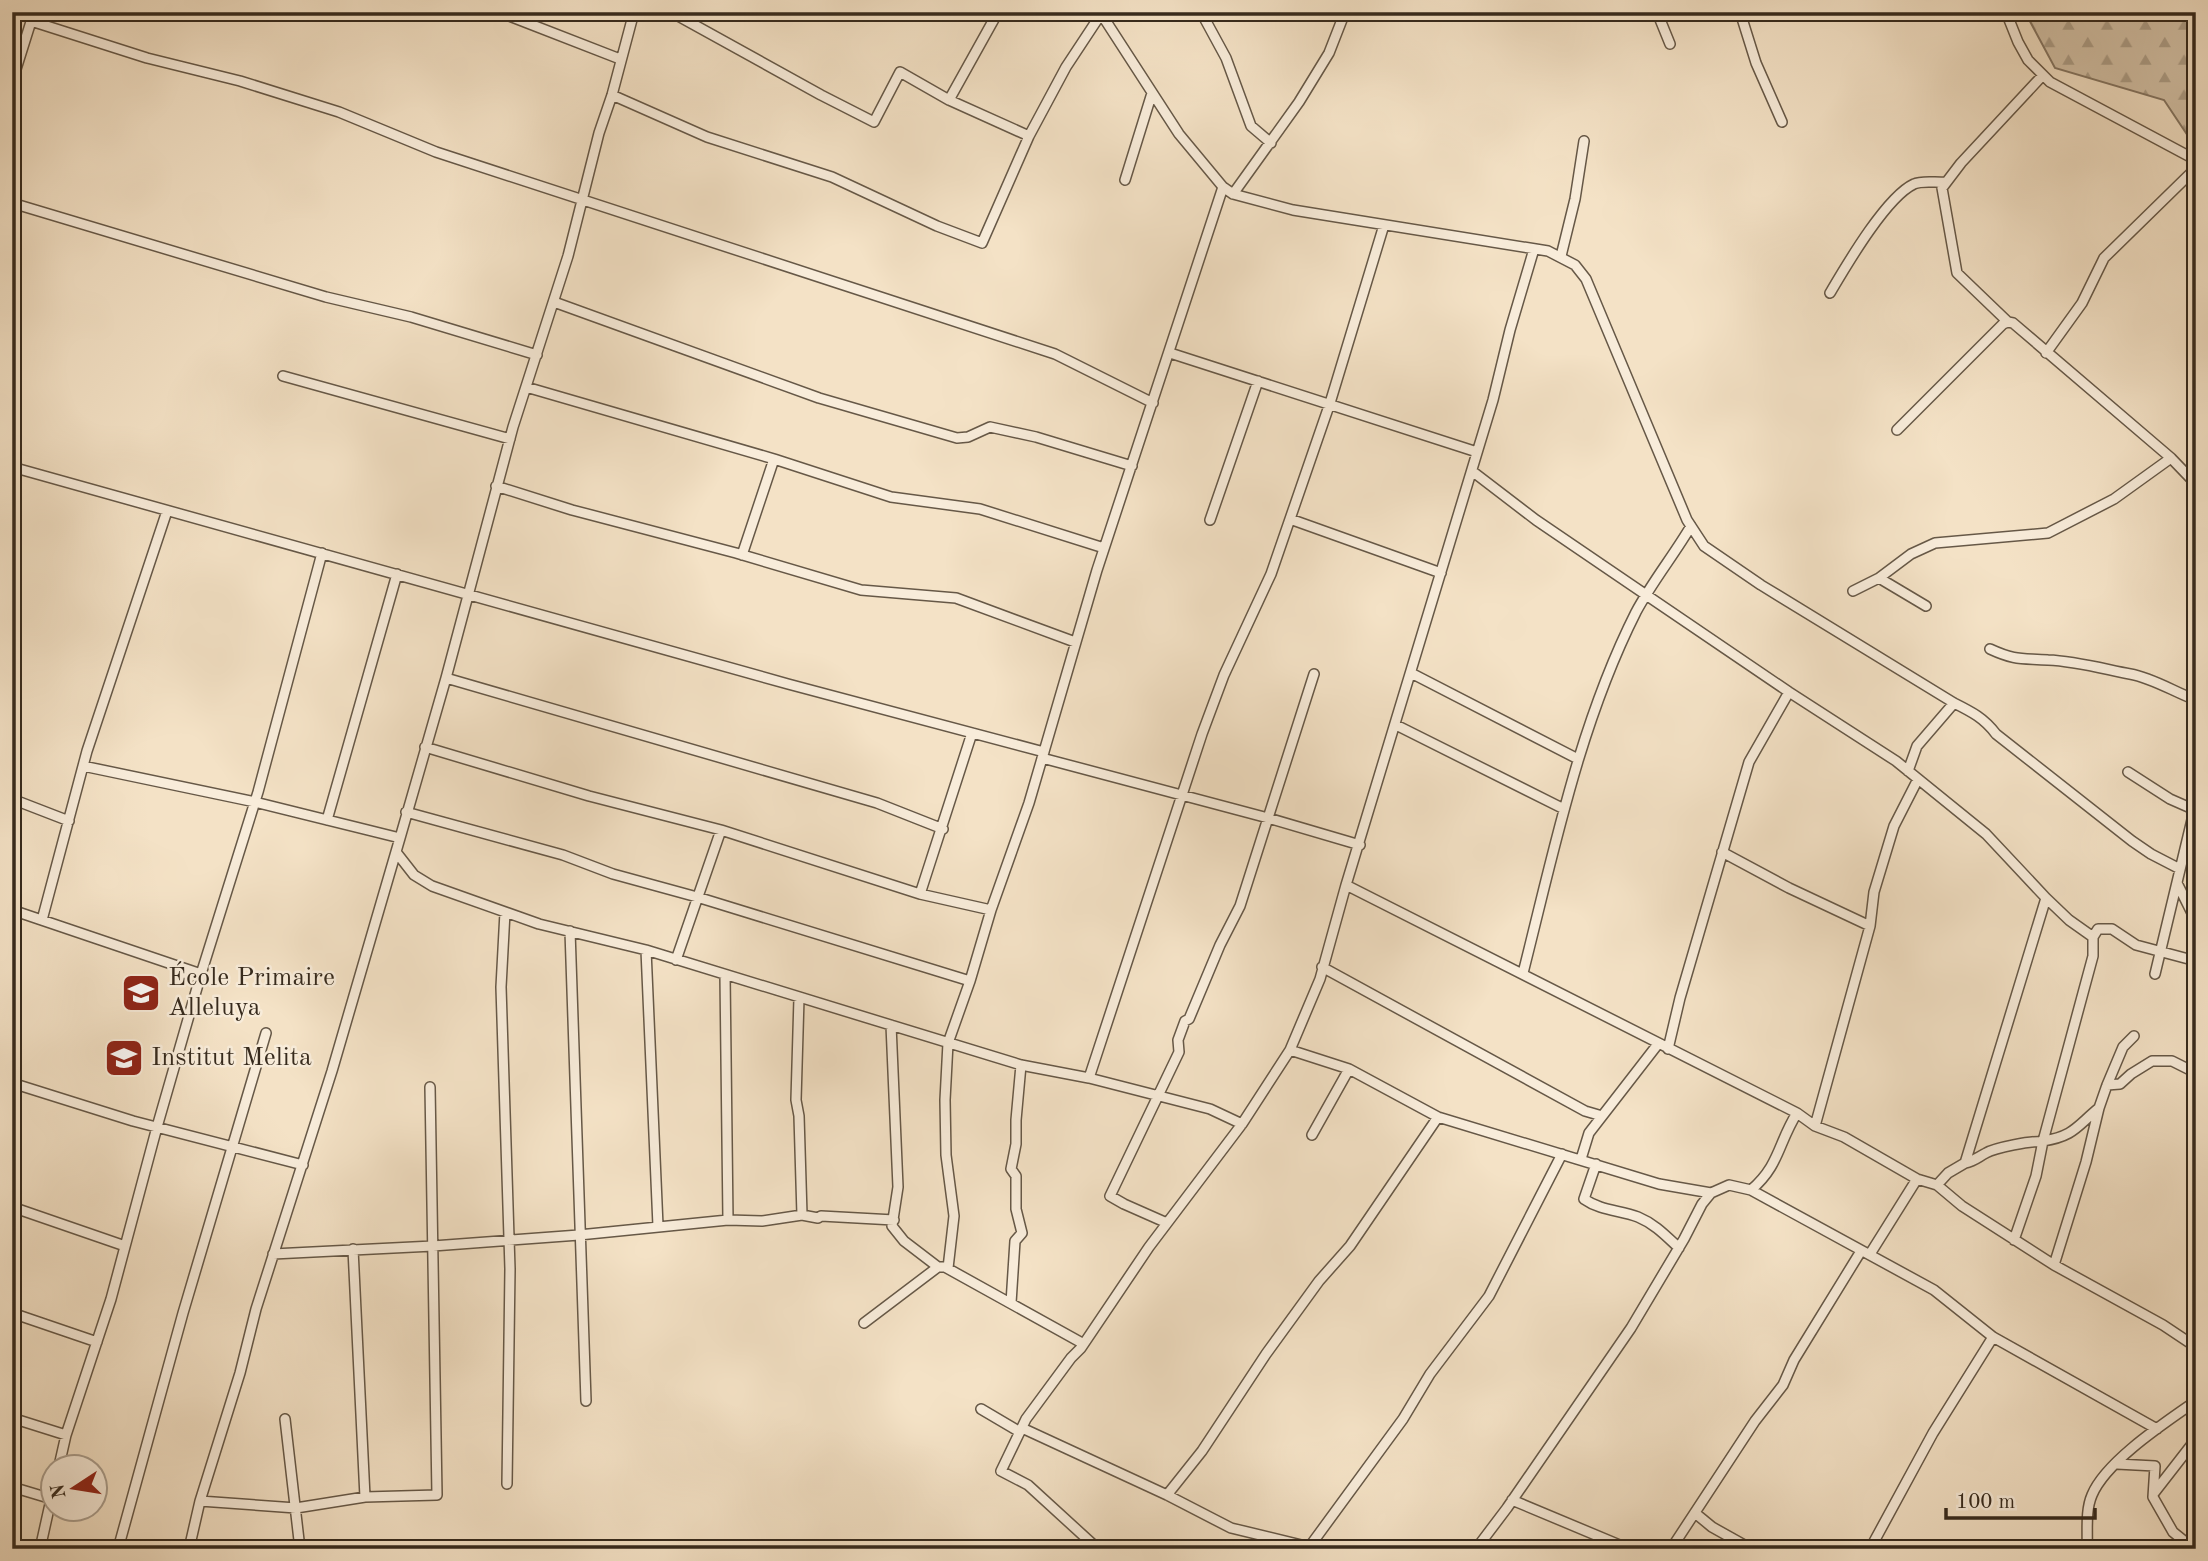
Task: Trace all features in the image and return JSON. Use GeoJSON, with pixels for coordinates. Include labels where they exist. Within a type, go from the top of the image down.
{"type":"FeatureCollection","features":[{"type":"Feature","properties":{"kind":"street"},"geometry":{"type":"LineString","coordinates":[[499,12],[620,59]]}},
{"type":"Feature","properties":{"kind":"street"},"geometry":{"type":"LineString","coordinates":[[189,1549],[200,1501],[273,1254],[303,1165],[396,852],[446,678],[496,486],[554,302],[634,12]]}},
{"type":"Feature","properties":{"kind":"street"},"geometry":{"type":"LineString","coordinates":[[671,12],[821,96],[874,122],[900,72],[949,100],[1029,136]]}},
{"type":"Feature","properties":{"kind":"street"},"geometry":{"type":"LineString","coordinates":[[949,100],[998,12]]}},
{"type":"Feature","properties":{"kind":"street"},"geometry":{"type":"LineString","coordinates":[[1200,12],[1226,58],[1251,126],[1271,143]]}},
{"type":"Feature","properties":{"kind":"street"},"geometry":{"type":"LineString","coordinates":[[1233,194],[1271,143],[1329,53],[1345,12]]}},
{"type":"Feature","properties":{"kind":"street"},"geometry":{"type":"LineString","coordinates":[[1657,12],[1670,44]]}},
{"type":"Feature","properties":{"kind":"street"},"geometry":{"type":"LineString","coordinates":[[1740,12],[1756,63],[1782,122]]}},
{"type":"Feature","properties":{"kind":"street"},"geometry":{"type":"LineString","coordinates":[[2006,12],[2028,60],[2043,75],[2060,87],[2196,160]]}},
{"type":"Feature","properties":{"kind":"street"},"geometry":{"type":"LineString","coordinates":[[612,95],[707,137],[832,177],[937,226],[982,243],[1029,136],[1066,67],[1100,13],[1179,134],[1223,187],[1233,194],[1293,210],[1534,249],[1561,256],[1575,265],[1586,279],[1675,493],[1704,546],[1761,585],[1986,720],[1996,734],[2132,841],[2180,869]]}},
{"type":"Feature","properties":{"kind":"street"},"geometry":{"type":"LineString","coordinates":[[12,82],[32,17],[147,58],[240,81],[339,112],[436,152],[1055,354],[1153,403]]}},
{"type":"Feature","properties":{"kind":"street"},"geometry":{"type":"LineString","coordinates":[[2043,75],[1942,188],[1957,273],[2008,322],[2013,323],[2171,458],[2196,484]]}},
{"type":"Feature","properties":{"kind":"street"},"geometry":{"type":"LineString","coordinates":[[1125,180],[1152,93]]}},
{"type":"Feature","properties":{"kind":"street"},"geometry":{"type":"LineString","coordinates":[[1561,256],[1575,199],[1584,141]]}},
{"type":"Feature","properties":{"kind":"street"},"geometry":{"type":"LineString","coordinates":[[2046,353],[2082,303],[2104,258],[2196,168]]}},
{"type":"Feature","properties":{"kind":"street"},"geometry":{"type":"LineString","coordinates":[[1830,293],[1848,262],[1895,198],[1915,183],[1946,182]]}},
{"type":"Feature","properties":{"kind":"street"},"geometry":{"type":"LineString","coordinates":[[864,1323],[943,1268],[954,1216],[946,1155],[948,1043],[1029,803],[1104,548],[1223,187]]}},
{"type":"Feature","properties":{"kind":"street"},"geometry":{"type":"LineString","coordinates":[[12,203],[326,297],[411,317],[537,355]]}},
{"type":"Feature","properties":{"kind":"street"},"geometry":{"type":"LineString","coordinates":[[1089,1079],[1181,795],[1224,675],[1271,573],[1290,519],[1330,403],[1384,225]]}},
{"type":"Feature","properties":{"kind":"street"},"geometry":{"type":"LineString","coordinates":[[1098,1549],[1028,1485],[1002,1471],[1021,1430],[1167,1223],[1242,1124],[1290,1050],[1320,979],[1472,471],[1534,249]]}},
{"type":"Feature","properties":{"kind":"street"},"geometry":{"type":"LineString","coordinates":[[554,302],[819,398],[957,438],[968,437],[990,427],[1036,437],[1132,466]]}},
{"type":"Feature","properties":{"kind":"street"},"geometry":{"type":"LineString","coordinates":[[1897,430],[2008,322]]}},
{"type":"Feature","properties":{"kind":"street"},"geometry":{"type":"LineString","coordinates":[[1170,353],[1477,452]]}},
{"type":"Feature","properties":{"kind":"street"},"geometry":{"type":"LineString","coordinates":[[283,376],[510,439]]}},
{"type":"Feature","properties":{"kind":"street"},"geometry":{"type":"LineString","coordinates":[[1210,520],[1258,380]]}},
{"type":"Feature","properties":{"kind":"street"},"geometry":{"type":"LineString","coordinates":[[526,387],[774,459],[891,497],[980,509],[1104,548]]}},
{"type":"Feature","properties":{"kind":"street"},"geometry":{"type":"LineString","coordinates":[[1853,590],[1879,579],[1911,554],[1935,542],[2048,533],[2114,499],[2171,458]]}},
{"type":"Feature","properties":{"kind":"street"},"geometry":{"type":"LineString","coordinates":[[742,555],[774,459]]}},
{"type":"Feature","properties":{"kind":"street"},"geometry":{"type":"LineString","coordinates":[[12,467],[972,733],[1360,845]]}},
{"type":"Feature","properties":{"kind":"street"},"geometry":{"type":"LineString","coordinates":[[1472,471],[1536,520],[1908,771],[1986,834],[2046,898],[2069,920],[2093,937]]}},
{"type":"Feature","properties":{"kind":"street"},"geometry":{"type":"LineString","coordinates":[[496,486],[572,510],[742,555],[860,590],[956,598],[1075,642]]}},
{"type":"Feature","properties":{"kind":"street"},"geometry":{"type":"LineString","coordinates":[[43,920],[83,766],[167,511]]}},
{"type":"Feature","properties":{"kind":"street"},"geometry":{"type":"LineString","coordinates":[[1290,519],[1441,573]]}},
{"type":"Feature","properties":{"kind":"street"},"geometry":{"type":"LineString","coordinates":[[1523,974],[1577,760],[1616,657],[1646,595],[1691,526]]}},
{"type":"Feature","properties":{"kind":"street"},"geometry":{"type":"LineString","coordinates":[[62,1452],[125,1246],[201,974],[255,802],[323,554]]}},
{"type":"Feature","properties":{"kind":"street"},"geometry":{"type":"LineString","coordinates":[[327,820],[397,574]]}},
{"type":"Feature","properties":{"kind":"street"},"geometry":{"type":"LineString","coordinates":[[1879,579],[1926,606]]}},
{"type":"Feature","properties":{"kind":"street"},"geometry":{"type":"LineString","coordinates":[[1990,649],[2009,658],[2026,661],[2049,660],[2133,674],[2196,700]]}},
{"type":"Feature","properties":{"kind":"street"},"geometry":{"type":"LineString","coordinates":[[1411,673],[1577,760]]}},
{"type":"Feature","properties":{"kind":"street"},"geometry":{"type":"LineString","coordinates":[[1167,1223],[1110,1196],[1180,1052],[1178,1040],[1185,1021],[1189,1019],[1220,945],[1240,906],[1314,674]]}},
{"type":"Feature","properties":{"kind":"street"},"geometry":{"type":"LineString","coordinates":[[446,678],[877,803],[943,829]]}},
{"type":"Feature","properties":{"kind":"street"},"geometry":{"type":"LineString","coordinates":[[1668,1049],[1721,852],[1749,762],[1789,692]]}},
{"type":"Feature","properties":{"kind":"street"},"geometry":{"type":"LineString","coordinates":[[1908,771],[1917,746],[1954,703]]}},
{"type":"Feature","properties":{"kind":"street"},"geometry":{"type":"LineString","coordinates":[[1396,725],[1564,809]]}},
{"type":"Feature","properties":{"kind":"street"},"geometry":{"type":"LineString","coordinates":[[920,894],[972,733]]}},
{"type":"Feature","properties":{"kind":"street"},"geometry":{"type":"LineString","coordinates":[[425,747],[589,796],[721,830],[920,894],[991,911]]}},
{"type":"Feature","properties":{"kind":"street"},"geometry":{"type":"LineString","coordinates":[[83,766],[255,802],[400,838]]}},
{"type":"Feature","properties":{"kind":"street"},"geometry":{"type":"LineString","coordinates":[[2128,772],[2171,799],[2195,807],[2194,826],[2180,869],[2155,974]]}},
{"type":"Feature","properties":{"kind":"street"},"geometry":{"type":"LineString","coordinates":[[1815,1126],[1870,926],[1874,892],[1894,826],[1918,779]]}},
{"type":"Feature","properties":{"kind":"street"},"geometry":{"type":"LineString","coordinates":[[12,799],[69,821]]}},
{"type":"Feature","properties":{"kind":"street"},"geometry":{"type":"LineString","coordinates":[[406,813],[563,855],[613,874],[970,981]]}},
{"type":"Feature","properties":{"kind":"street"},"geometry":{"type":"LineString","coordinates":[[676,960],[721,830]]}},
{"type":"Feature","properties":{"kind":"street"},"geometry":{"type":"LineString","coordinates":[[396,852],[414,875],[432,886],[505,912],[569,932],[646,950],[1021,1065],[1210,1109],[1242,1124]]}},
{"type":"Feature","properties":{"kind":"street"},"geometry":{"type":"LineString","coordinates":[[1721,852],[1870,926]]}},
{"type":"Feature","properties":{"kind":"street"},"geometry":{"type":"LineString","coordinates":[[2177,883],[2196,920]]}},
{"type":"Feature","properties":{"kind":"street"},"geometry":{"type":"LineString","coordinates":[[1346,885],[1797,1113],[1815,1126],[1844,1137],[1917,1179],[1937,1185],[1962,1206],[2014,1240],[2163,1325],[2196,1347]]}},
{"type":"Feature","properties":{"kind":"street"},"geometry":{"type":"LineString","coordinates":[[1965,1163],[2046,898]]}},
{"type":"Feature","properties":{"kind":"street"},"geometry":{"type":"LineString","coordinates":[[12,910],[201,974]]}},
{"type":"Feature","properties":{"kind":"street"},"geometry":{"type":"LineString","coordinates":[[505,912],[501,987],[508,1240],[507,1484]]}},
{"type":"Feature","properties":{"kind":"street"},"geometry":{"type":"LineString","coordinates":[[2014,1240],[2036,1176],[2042,1141],[2084,995],[2093,956],[2093,937],[2098,929],[2112,929],[2136,945],[2196,961]]}},
{"type":"Feature","properties":{"kind":"street"},"geometry":{"type":"LineString","coordinates":[[569,932],[576,1066],[586,1401]]}},
{"type":"Feature","properties":{"kind":"street"},"geometry":{"type":"LineString","coordinates":[[646,950],[658,1226]]}},
{"type":"Feature","properties":{"kind":"street"},"geometry":{"type":"LineString","coordinates":[[1322,967],[1585,1111],[1602,1116]]}},
{"type":"Feature","properties":{"kind":"street"},"geometry":{"type":"LineString","coordinates":[[725,975],[729,1220]]}},
{"type":"Feature","properties":{"kind":"street"},"geometry":{"type":"LineString","coordinates":[[799,998],[796,1100],[799,1116],[802,1215]]}},
{"type":"Feature","properties":{"kind":"street"},"geometry":{"type":"LineString","coordinates":[[891,1025],[898,1177],[892,1226],[904,1241],[943,1268],[1082,1343]]}},
{"type":"Feature","properties":{"kind":"street"},"geometry":{"type":"LineString","coordinates":[[118,1549],[176,1339],[266,1033]]}},
{"type":"Feature","properties":{"kind":"street"},"geometry":{"type":"LineString","coordinates":[[2054,1265],[2087,1162],[2107,1085],[2123,1047],[2134,1036]]}},
{"type":"Feature","properties":{"kind":"street"},"geometry":{"type":"LineString","coordinates":[[1581,1159],[1589,1133],[1658,1044]]}},
{"type":"Feature","properties":{"kind":"street"},"geometry":{"type":"LineString","coordinates":[[1290,1050],[1349,1069],[1438,1117],[1659,1184],[1711,1193]]}},
{"type":"Feature","properties":{"kind":"street"},"geometry":{"type":"LineString","coordinates":[[2107,1085],[2120,1084],[2130,1074],[2152,1061],[2172,1061],[2196,1073]]}},
{"type":"Feature","properties":{"kind":"street"},"geometry":{"type":"LineString","coordinates":[[1011,1303],[1014,1241],[1022,1233],[1016,1209],[1016,1176],[1011,1168],[1017,1144],[1016,1120],[1021,1065]]}},
{"type":"Feature","properties":{"kind":"street"},"geometry":{"type":"LineString","coordinates":[[1312,1135],[1349,1069]]}},
{"type":"Feature","properties":{"kind":"street"},"geometry":{"type":"LineString","coordinates":[[12,1083],[157,1127],[303,1165]]}},
{"type":"Feature","properties":{"kind":"street"},"geometry":{"type":"LineString","coordinates":[[200,1501],[296,1508],[365,1497],[437,1494],[430,1087]]}},
{"type":"Feature","properties":{"kind":"street"},"geometry":{"type":"LineString","coordinates":[[1937,1185],[1948,1173],[1995,1149],[2005,1149],[2033,1140],[2065,1137],[2099,1108]]}},
{"type":"Feature","properties":{"kind":"street"},"geometry":{"type":"LineString","coordinates":[[1751,1190],[1771,1170],[1784,1135],[1797,1113]]}},
{"type":"Feature","properties":{"kind":"street"},"geometry":{"type":"LineString","coordinates":[[1167,1495],[1202,1451],[1266,1354],[1319,1281],[1350,1246],[1438,1117]]}},
{"type":"Feature","properties":{"kind":"street"},"geometry":{"type":"LineString","coordinates":[[981,1409],[1021,1430],[1167,1495],[1231,1528],[1314,1548],[1403,1419],[1430,1374],[1489,1296],[1562,1154]]}},
{"type":"Feature","properties":{"kind":"street"},"geometry":{"type":"LineString","coordinates":[[1595,1164],[1584,1199],[1596,1207],[1636,1217],[1655,1225],[1679,1248]]}},
{"type":"Feature","properties":{"kind":"street"},"geometry":{"type":"LineString","coordinates":[[1671,1549],[1755,1421],[1783,1385],[1794,1360],[1865,1252],[1917,1179]]}},
{"type":"Feature","properties":{"kind":"street"},"geometry":{"type":"LineString","coordinates":[[1476,1549],[1630,1328],[1679,1248],[1702,1204],[1711,1193],[1729,1185],[1751,1190],[1934,1290],[1993,1337],[2157,1429]]}},
{"type":"Feature","properties":{"kind":"street"},"geometry":{"type":"LineString","coordinates":[[12,1206],[125,1246]]}},
{"type":"Feature","properties":{"kind":"street"},"geometry":{"type":"LineString","coordinates":[[273,1254],[433,1246],[729,1220],[792,1218],[802,1215],[818,1218],[894,1220]]}},
{"type":"Feature","properties":{"kind":"street"},"geometry":{"type":"LineString","coordinates":[[353,1249],[365,1497]]}},
{"type":"Feature","properties":{"kind":"street"},"geometry":{"type":"LineString","coordinates":[[12,1313],[97,1342]]}},
{"type":"Feature","properties":{"kind":"street"},"geometry":{"type":"LineString","coordinates":[[1870,1549],[1933,1433],[1993,1337]]}},
{"type":"Feature","properties":{"kind":"street"},"geometry":{"type":"LineString","coordinates":[[2087,1549],[2091,1496],[2101,1480],[2157,1429],[2196,1401]]}},
{"type":"Feature","properties":{"kind":"street"},"geometry":{"type":"LineString","coordinates":[[12,1418],[66,1435]]}},
{"type":"Feature","properties":{"kind":"street"},"geometry":{"type":"LineString","coordinates":[[285,1419],[300,1549]]}},
{"type":"Feature","properties":{"kind":"street"},"geometry":{"type":"LineString","coordinates":[[2154,1494],[2196,1439]]}},
{"type":"Feature","properties":{"kind":"street"},"geometry":{"type":"LineString","coordinates":[[2117,1464],[2155,1466],[2154,1494],[2173,1532],[2194,1549]]}},
{"type":"Feature","properties":{"kind":"street"},"geometry":{"type":"LineString","coordinates":[[12,1486],[38,1493]]}},
{"type":"Feature","properties":{"kind":"street"},"geometry":{"type":"LineString","coordinates":[[1512,1500],[1629,1549]]}},
{"type":"Feature","properties":{"kind":"street"},"geometry":{"type":"LineString","coordinates":[[1695,1513],[1712,1527],[1746,1546]]}},
{"type":"Feature","properties":{"kind":"street"},"geometry":{"type":"LineString","coordinates":[[40,1549],[46,1522]]}},
{"type":"Feature","properties":{"kind":"green space"},"geometry":{"type":"Polygon","coordinates":[[[2025,12],[2196,12],[2196,148],[2164,100],[2055,68],[2025,12]]]}},
{"type":"Feature","properties":{"kind":"place","name":"École Primaire Alleluya"},"geometry":{"type":"Point","coordinates":[141,993]}},
{"type":"Feature","properties":{"kind":"place","name":"Institut Melita"},"geometry":{"type":"Point","coordinates":[124,1058]}}]}
